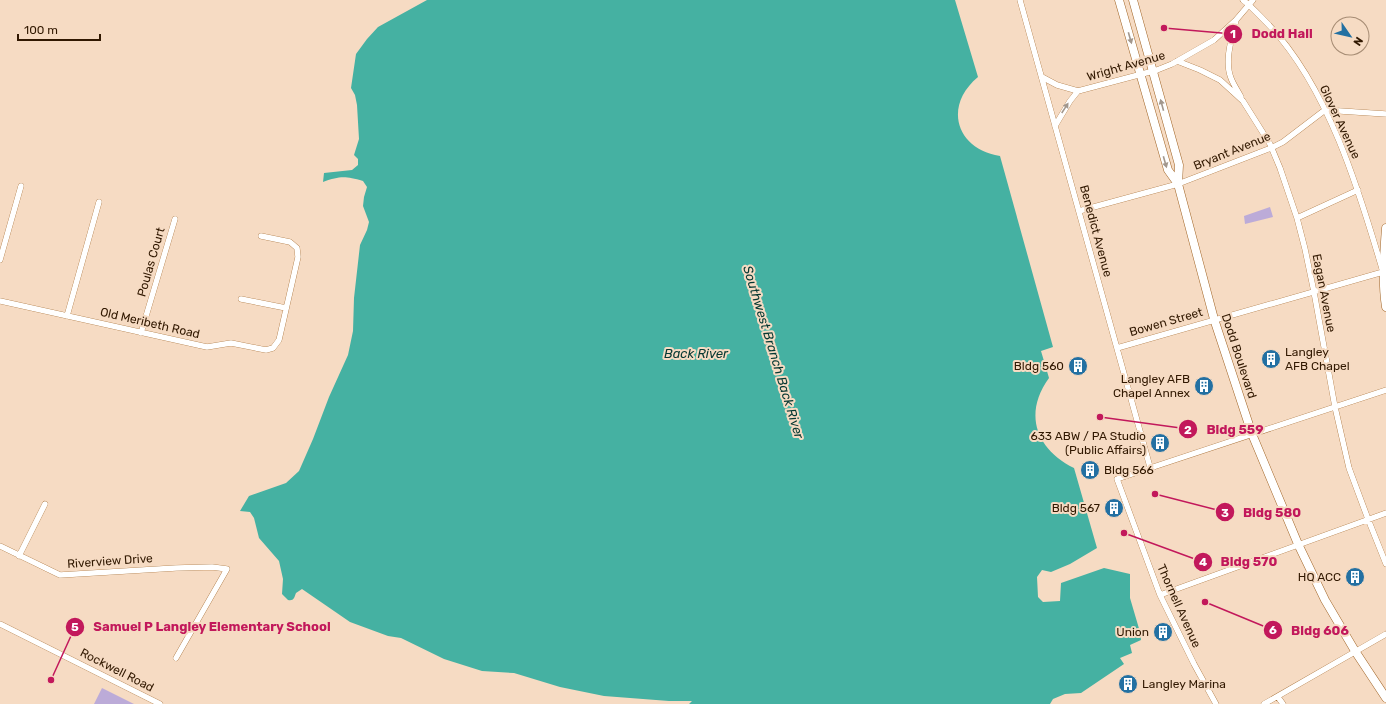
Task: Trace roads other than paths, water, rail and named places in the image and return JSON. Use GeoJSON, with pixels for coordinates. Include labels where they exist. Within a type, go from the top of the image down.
{"type":"FeatureCollection","features":[{"type":"Feature","properties":{"kind":"street","name":"Benedict Avenue"},"geometry":{"type":"LineString","coordinates":[[1020,0],[1150,467]]}},
{"type":"Feature","properties":{"kind":"street","name":"Dodd Boulevard"},"geometry":{"type":"LineString","coordinates":[[1119,0],[1168,170],[1178,184]]}},
{"type":"Feature","properties":{"kind":"street","name":"Dodd Boulevard"},"geometry":{"type":"LineString","coordinates":[[1133,0],[1179,165],[1178,184],[1214,319],[1252,434],[1298,544],[1325,600],[1355,651],[1386,698]]}},
{"type":"Feature","properties":{"kind":"street","name":"Glover Avenue"},"geometry":{"type":"LineString","coordinates":[[1243,0],[1251,2],[1300,64],[1325,110],[1358,190],[1383,272]]}},
{"type":"Feature","properties":{"kind":"street","name":"Wright Avenue"},"geometry":{"type":"LineString","coordinates":[[1042,77],[1057,85],[1078,91],[1152,70],[1177,61],[1214,40],[1236,20],[1251,2]]}},
{"type":"Feature","properties":{"kind":"street","name":"Eagan Avenue"},"geometry":{"type":"LineString","coordinates":[[1236,20],[1229,46],[1230,77],[1271,148],[1280,168],[1297,218],[1314,292],[1335,406],[1349,468],[1386,564]]}},
{"type":"Feature","properties":{"kind":"street","name":"Eagan Avenue"},"geometry":{"type":"LineString","coordinates":[[1177,61],[1220,80],[1243,101]]}},
{"type":"Feature","properties":{"kind":"street","name":"Wright Avenue"},"geometry":{"type":"LineString","coordinates":[[1055,126],[1078,91]]}},
{"type":"Feature","properties":{"kind":"street"},"geometry":{"type":"LineString","coordinates":[[1325,110],[1386,114]]}},
{"type":"Feature","properties":{"kind":"street","name":"Bryant Avenue"},"geometry":{"type":"LineString","coordinates":[[1079,211],[1178,184],[1271,148],[1283,142],[1325,110]]}},
{"type":"Feature","properties":{"kind":"street"},"geometry":{"type":"LineString","coordinates":[[0,260],[21,186]]}},
{"type":"Feature","properties":{"kind":"street"},"geometry":{"type":"LineString","coordinates":[[1297,218],[1358,190]]}},
{"type":"Feature","properties":{"kind":"street"},"geometry":{"type":"LineString","coordinates":[[67,316],[99,202]]}},
{"type":"Feature","properties":{"kind":"street","name":"Poulas Court"},"geometry":{"type":"LineString","coordinates":[[141,333],[175,219]]}},
{"type":"Feature","properties":{"kind":"street"},"geometry":{"type":"LineString","coordinates":[[1386,228],[1383,272],[1383,292],[1386,307]]}},
{"type":"Feature","properties":{"kind":"street","name":"Old Meribeth Road"},"geometry":{"type":"LineString","coordinates":[[0,301],[207,347],[231,343],[266,350],[273,348],[279,340],[298,257],[297,248],[290,242],[261,236]]}},
{"type":"Feature","properties":{"kind":"street","name":"Bowen Street"},"geometry":{"type":"LineString","coordinates":[[1117,348],[1214,319],[1383,272]]}},
{"type":"Feature","properties":{"kind":"street"},"geometry":{"type":"LineString","coordinates":[[241,299],[286,308]]}},
{"type":"Feature","properties":{"kind":"street"},"geometry":{"type":"LineString","coordinates":[[1150,467],[1386,390]]}},
{"type":"Feature","properties":{"kind":"street","name":"Thornell Avenue"},"geometry":{"type":"LineString","coordinates":[[1150,467],[1117,479],[1160,595],[1194,664],[1216,704]]}},
{"type":"Feature","properties":{"kind":"street"},"geometry":{"type":"LineString","coordinates":[[19,556],[45,504]]}},
{"type":"Feature","properties":{"kind":"street"},"geometry":{"type":"LineString","coordinates":[[1160,595],[1386,513]]}},
{"type":"Feature","properties":{"kind":"street","name":"Riverview Drive"},"geometry":{"type":"LineString","coordinates":[[0,546],[60,575],[184,567],[212,566],[227,569],[176,658]]}},
{"type":"Feature","properties":{"kind":"street","name":"Rockwell Road"},"geometry":{"type":"LineString","coordinates":[[0,624],[160,704]]}},
{"type":"Feature","properties":{"kind":"street"},"geometry":{"type":"LineString","coordinates":[[1264,704],[1386,634]]}},
{"type":"Feature","properties":{"kind":"street"},"geometry":{"type":"LineString","coordinates":[[1278,697],[1283,704]]}},
{"type":"Feature","properties":{"kind":"water","name":"Back River"},"geometry":{"type":"Polygon","coordinates":[[[427,0],[955,0],[978,77],[967,88],[960,101],[958,113],[959,125],[964,136],[973,145],[985,152],[1000,156],[1053,347],[1041,351],[1049,378],[1041,391],[1035,417],[1043,441],[1050,451],[1074,468],[1097,548],[1070,564],[1051,572],[1042,570],[1037,577],[1038,597],[1043,602],[1060,601],[1061,583],[1104,568],[1130,574],[1130,598],[1141,640],[1130,645],[1132,653],[1120,658],[1124,664],[1081,693],[1065,694],[1053,699],[1050,704],[689,704],[692,701],[669,701],[604,696],[560,687],[514,673],[482,671],[444,659],[401,638],[388,636],[350,622],[302,589],[296,593],[293,600],[288,600],[282,594],[283,579],[279,561],[259,538],[254,518],[250,512],[240,511],[249,496],[286,483],[299,471],[348,355],[353,331],[354,298],[360,245],[369,222],[363,206],[367,187],[363,181],[352,178],[338,178],[323,182],[324,173],[352,170],[358,165],[358,159],[354,155],[359,139],[357,105],[355,95],[351,88],[356,54],[378,27],[427,0]]]}},
{"type":"Feature","properties":{"kind":"place","name":"Dodd Hall"},"geometry":{"type":"Point","coordinates":[1164,28]}},
{"type":"Feature","properties":{"kind":"place","name":"Langley AFB Chapel"},"geometry":{"type":"Point","coordinates":[1271,359]}},
{"type":"Feature","properties":{"kind":"place","name":"Bldg 560"},"geometry":{"type":"Point","coordinates":[1078,366]}},
{"type":"Feature","properties":{"kind":"place","name":"Langley AFB Chapel Annex"},"geometry":{"type":"Point","coordinates":[1204,386]}},
{"type":"Feature","properties":{"kind":"place","name":"Bldg 559"},"geometry":{"type":"Point","coordinates":[1100,417]}},
{"type":"Feature","properties":{"kind":"place","name":"633 ABW / PA Studio (Public Affairs)"},"geometry":{"type":"Point","coordinates":[1160,443]}},
{"type":"Feature","properties":{"kind":"place","name":"Bldg 566"},"geometry":{"type":"Point","coordinates":[1090,470]}},
{"type":"Feature","properties":{"kind":"place","name":"Bldg 580"},"geometry":{"type":"Point","coordinates":[1155,494]}},
{"type":"Feature","properties":{"kind":"place","name":"Bldg 567"},"geometry":{"type":"Point","coordinates":[1114,508]}},
{"type":"Feature","properties":{"kind":"place","name":"Bldg 570"},"geometry":{"type":"Point","coordinates":[1124,533]}},
{"type":"Feature","properties":{"kind":"place","name":"HQ ACC"},"geometry":{"type":"Point","coordinates":[1355,577]}},
{"type":"Feature","properties":{"kind":"place","name":"Bldg 606"},"geometry":{"type":"Point","coordinates":[1205,602]}},
{"type":"Feature","properties":{"kind":"place","name":"Union"},"geometry":{"type":"Point","coordinates":[1163,632]}},
{"type":"Feature","properties":{"kind":"place","name":"Samuel P Langley Elementary School"},"geometry":{"type":"Point","coordinates":[51,680]}},
{"type":"Feature","properties":{"kind":"place","name":"Langley Marina"},"geometry":{"type":"Point","coordinates":[1128,684]}},
{"type":"Feature","properties":{"kind":"water label","name":"Southwest Branch Back River"},"geometry":{"type":"Point","coordinates":[774,352]}}]}
